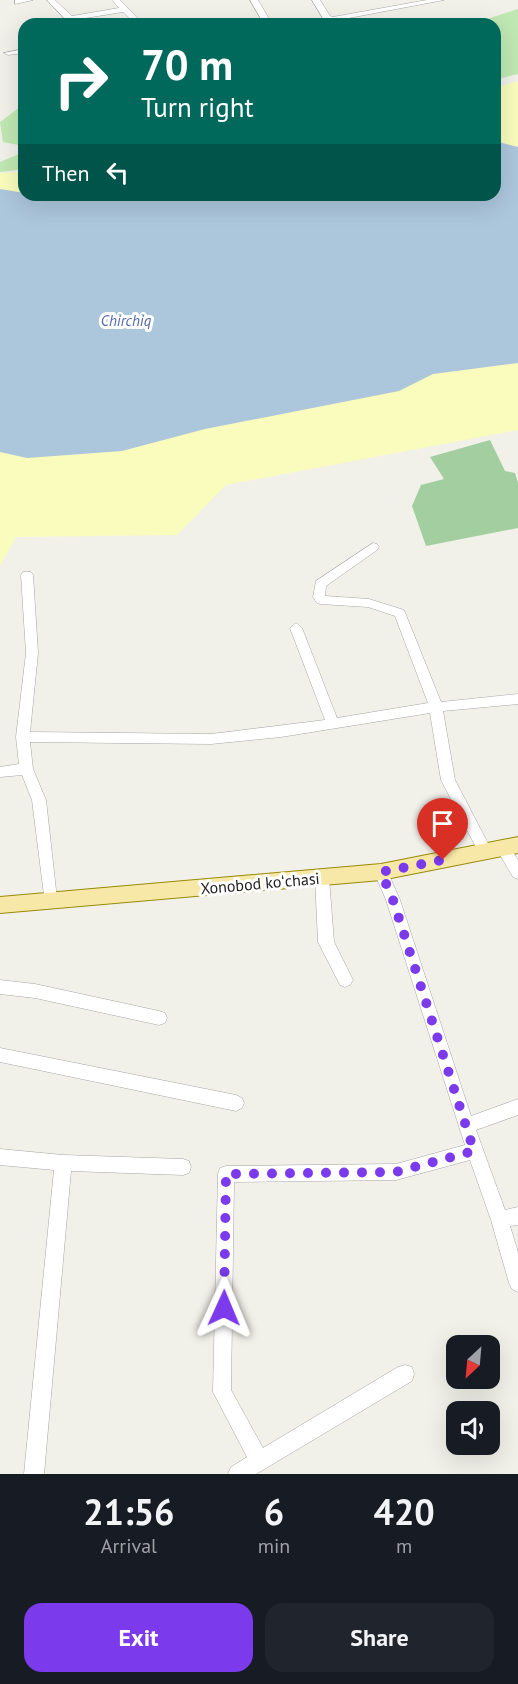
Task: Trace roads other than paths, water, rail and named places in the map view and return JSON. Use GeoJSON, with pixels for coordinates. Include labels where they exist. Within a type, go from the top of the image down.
{"type":"FeatureCollection","features":[{"type":"Feature","properties":{"kind":"main road","name":"Xonobod koʻchasi"},"geometry":{"type":"LineString","coordinates":[[0,905],[381,872],[502,848]]}},
{"type":"Feature","properties":{"kind":"street"},"geometry":{"type":"LineString","coordinates":[[18,2],[29,0]]}},
{"type":"Feature","properties":{"kind":"street"},"geometry":{"type":"LineString","coordinates":[[51,0],[69,18]]}},
{"type":"Feature","properties":{"kind":"street"},"geometry":{"type":"LineString","coordinates":[[116,0],[133,18]]}},
{"type":"Feature","properties":{"kind":"street"},"geometry":{"type":"LineString","coordinates":[[254,0],[264,18]]}},
{"type":"Feature","properties":{"kind":"street"},"geometry":{"type":"LineString","coordinates":[[316,0],[327,18]]}},
{"type":"Feature","properties":{"kind":"street"},"geometry":{"type":"LineString","coordinates":[[341,18],[440,0]]}},
{"type":"Feature","properties":{"kind":"street"},"geometry":{"type":"LineString","coordinates":[[75,18],[124,9]]}},
{"type":"Feature","properties":{"kind":"street"},"geometry":{"type":"LineString","coordinates":[[8,52],[18,51]]}},
{"type":"Feature","properties":{"kind":"street"},"geometry":{"type":"LineString","coordinates":[[373,547],[320,584],[319,597],[321,600],[369,603],[400,614],[436,707],[448,780],[502,848],[518,873]]}},
{"type":"Feature","properties":{"kind":"street"},"geometry":{"type":"LineString","coordinates":[[27,575],[32,653],[23,737],[26,769],[39,800],[50,899]]}},
{"type":"Feature","properties":{"kind":"street"},"geometry":{"type":"LineString","coordinates":[[296,628],[333,724]]}},
{"type":"Feature","properties":{"kind":"street"},"geometry":{"type":"LineString","coordinates":[[23,737],[211,739],[333,724],[436,707],[518,699]]}},
{"type":"Feature","properties":{"kind":"street"},"geometry":{"type":"LineString","coordinates":[[0,772],[26,769]]}},
{"type":"Feature","properties":{"kind":"street"},"geometry":{"type":"LineString","coordinates":[[381,872],[393,900],[474,1151],[500,1220],[518,1283]]}},
{"type":"Feature","properties":{"kind":"street"},"geometry":{"type":"LineString","coordinates":[[322,878],[326,942],[345,980]]}},
{"type":"Feature","properties":{"kind":"street"},"geometry":{"type":"LineString","coordinates":[[0,987],[35,991],[159,1018]]}},
{"type":"Feature","properties":{"kind":"street"},"geometry":{"type":"LineString","coordinates":[[0,1055],[236,1103]]}},
{"type":"Feature","properties":{"kind":"street"},"geometry":{"type":"LineString","coordinates":[[466,1126],[507,1113],[518,1107]]}},
{"type":"Feature","properties":{"kind":"street"},"geometry":{"type":"LineString","coordinates":[[260,1461],[222,1392],[226,1174],[396,1172],[474,1151]]}},
{"type":"Feature","properties":{"kind":"street"},"geometry":{"type":"LineString","coordinates":[[0,1157],[63,1163],[183,1167]]}},
{"type":"Feature","properties":{"kind":"street"},"geometry":{"type":"LineString","coordinates":[[34,1474],[63,1163]]}},
{"type":"Feature","properties":{"kind":"street"},"geometry":{"type":"LineString","coordinates":[[500,1220],[518,1216]]}},
{"type":"Feature","properties":{"kind":"street"},"geometry":{"type":"LineString","coordinates":[[238,1474],[405,1374]]}},
{"type":"Feature","properties":{"kind":"water","name":"Chirchiq"},"geometry":{"type":"Polygon","coordinates":[[[501,143],[518,147],[518,363],[433,374],[399,391],[205,429],[122,451],[27,458],[0,452],[0,189],[18,192],[18,201],[501,201],[501,143]]]}}]}
